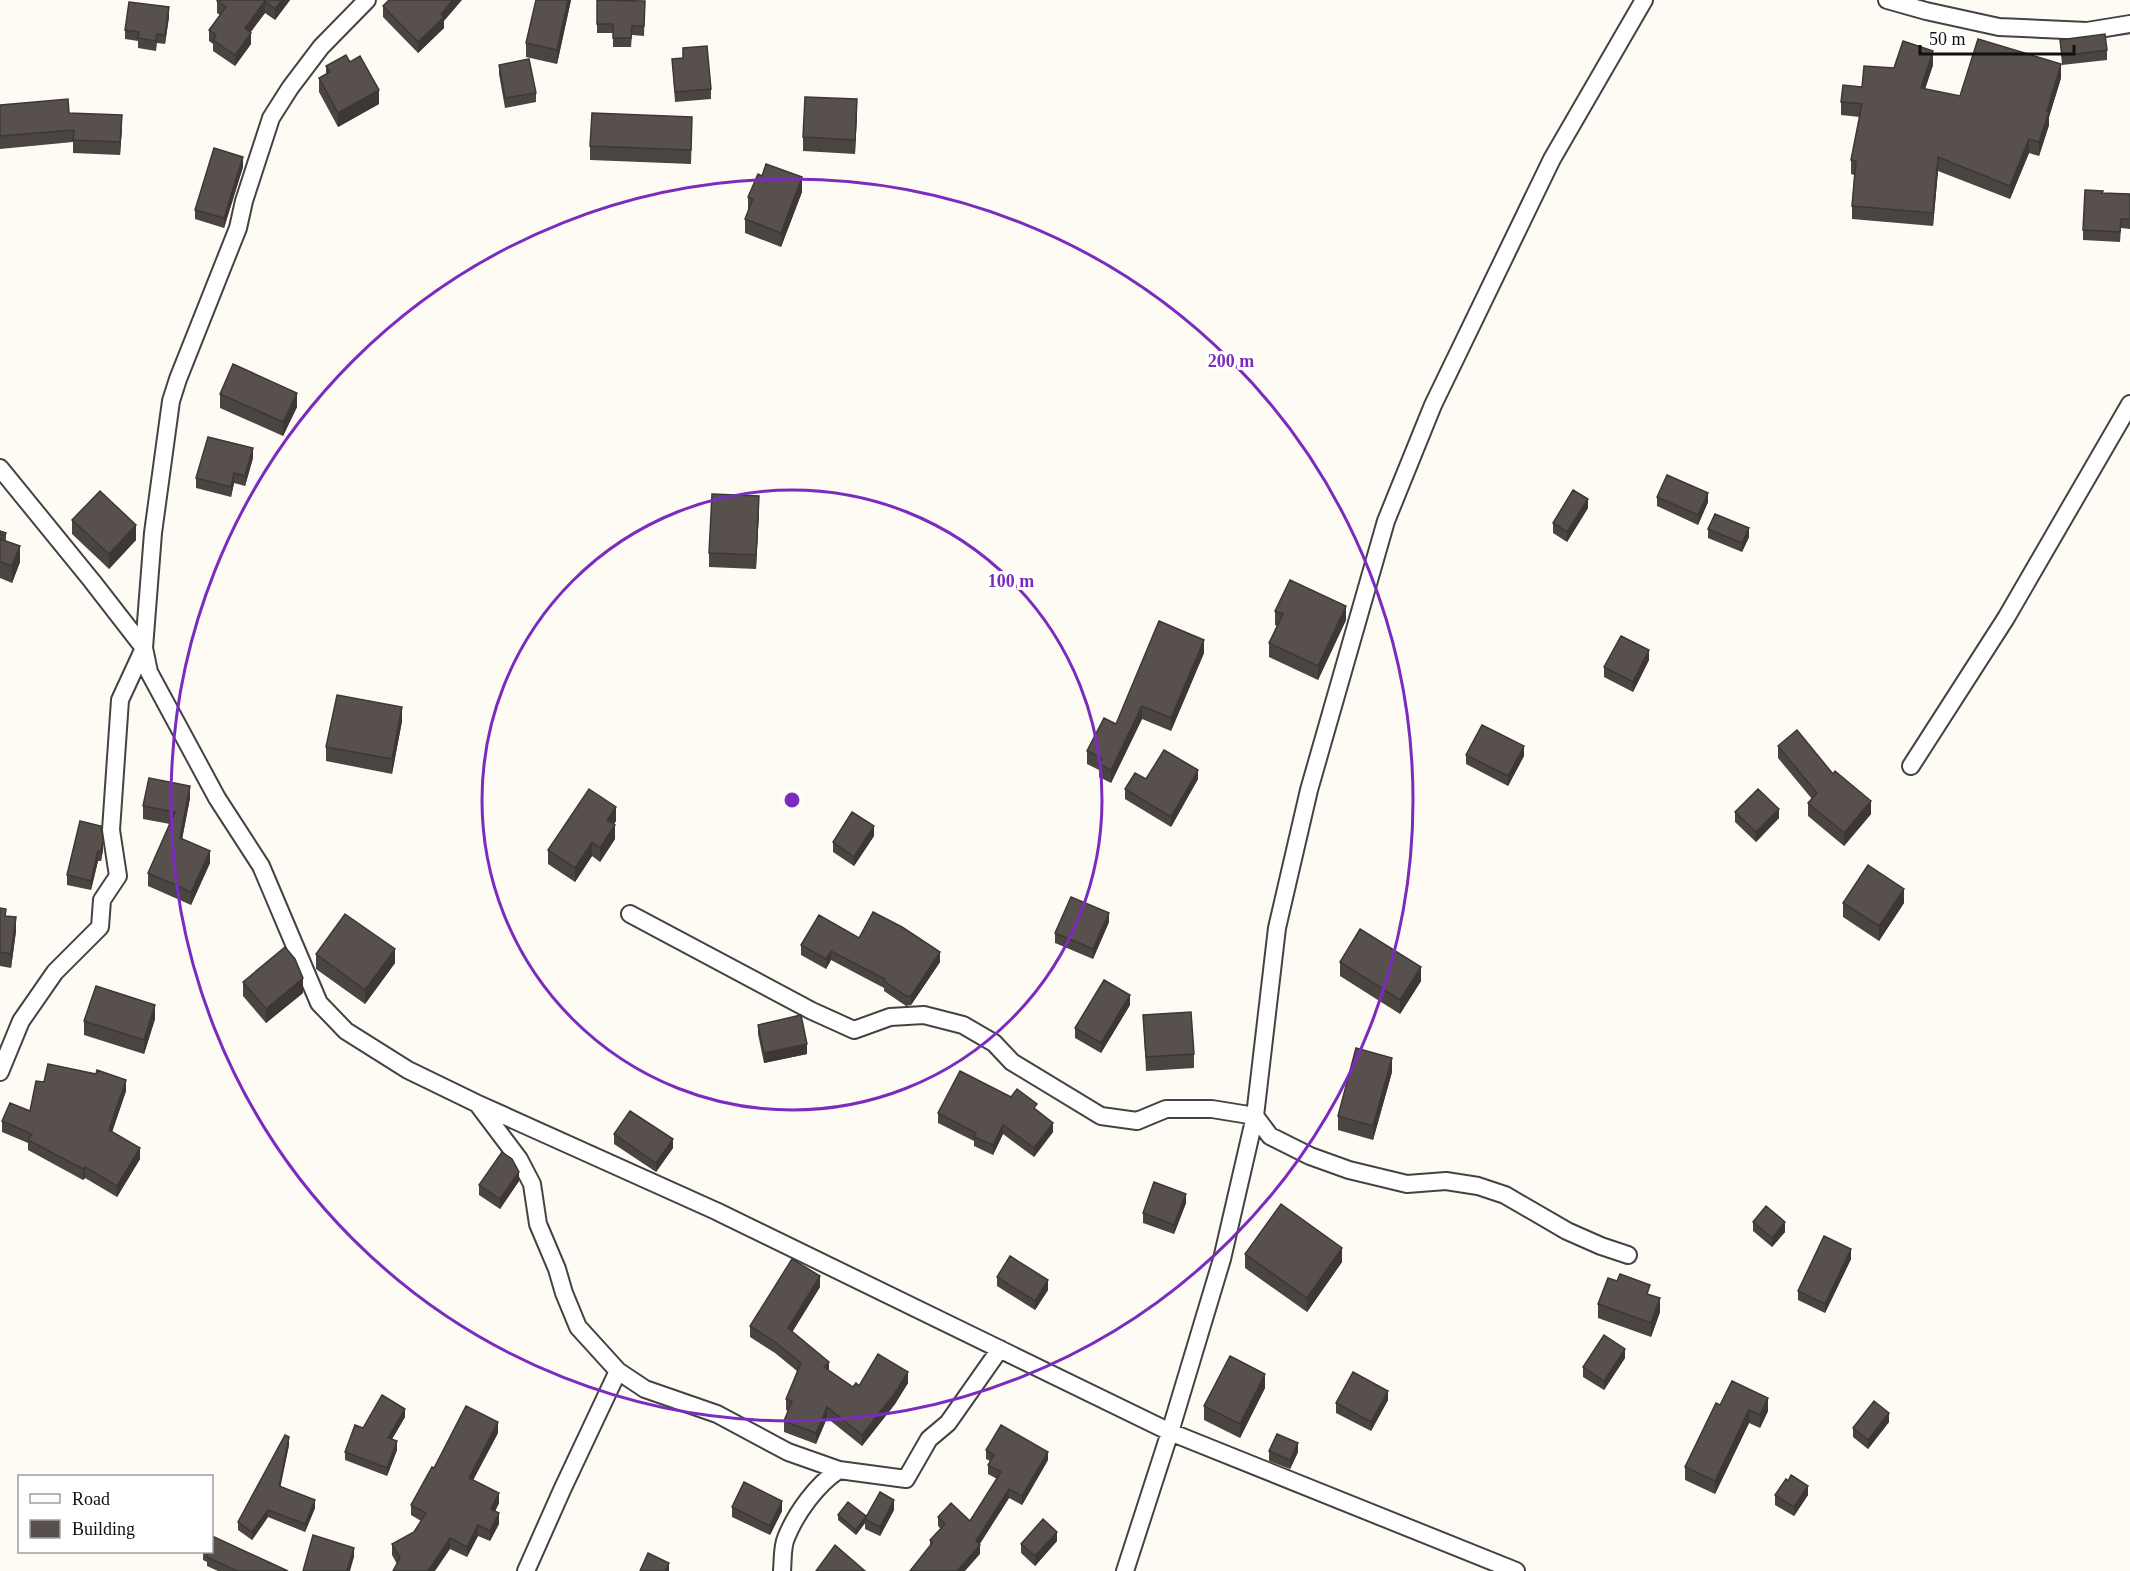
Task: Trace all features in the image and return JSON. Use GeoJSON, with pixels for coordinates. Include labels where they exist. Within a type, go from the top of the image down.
{"type":"FeatureCollection","features":[{"type":"Feature","properties":{"kind":"street"},"geometry":{"type":"LineString","coordinates":[[367,0],[321,47],[271,118],[234,238],[178,379],[171,401],[153,533],[144,648],[149,672],[217,798],[261,866],[319,1003],[346,1031],[408,1070],[476,1103],[716,1211],[1170,1432],[1516,1571]]}},
{"type":"Feature","properties":{"kind":"street"},"geometry":{"type":"LineString","coordinates":[[1125,1571],[1222,1259],[1255,1116],[1276,928],[1309,790],[1386,521],[1433,405],[1552,159],[1644,0]]}},
{"type":"Feature","properties":{"kind":"street"},"geometry":{"type":"LineString","coordinates":[[1887,0],[1999,27],[2087,31],[2130,24]]}},
{"type":"Feature","properties":{"kind":"street"},"geometry":{"type":"LineString","coordinates":[[1911,766],[2006,618],[2130,404]]}},
{"type":"Feature","properties":{"kind":"street"},"geometry":{"type":"LineString","coordinates":[[0,468],[144,648]]}},
{"type":"Feature","properties":{"kind":"street"},"geometry":{"type":"LineString","coordinates":[[0,1072],[21,1021],[55,972],[100,927],[102,900],[118,876],[111,830],[120,700],[144,648]]}},
{"type":"Feature","properties":{"kind":"street"},"geometry":{"type":"LineString","coordinates":[[630,914],[812,1011],[854,1030],[890,1017],[924,1015],[963,1025],[994,1043],[1012,1062],[1101,1116],[1137,1121],[1166,1109],[1212,1109],[1255,1116],[1270,1136],[1310,1156],[1349,1170],[1407,1184],[1446,1181],[1478,1186],[1505,1195],[1567,1231],[1628,1255]]}},
{"type":"Feature","properties":{"kind":"street"},"geometry":{"type":"LineString","coordinates":[[476,1103],[519,1160],[532,1184],[538,1224],[578,1327],[618,1371],[645,1389],[717,1414],[788,1452],[839,1470],[906,1479],[929,1439],[948,1423],[1000,1349]]}},
{"type":"Feature","properties":{"kind":"street"},"geometry":{"type":"LineString","coordinates":[[526,1571],[618,1371]]}},
{"type":"Feature","properties":{"kind":"street"},"geometry":{"type":"LineString","coordinates":[[782,1571],[785,1540],[792,1526],[810,1499],[830,1476],[839,1470]]}},
{"type":"Feature","properties":{"kind":"building"},"geometry":{"type":"Polygon","coordinates":[[[218,0],[282,0],[275,9],[265,1],[245,28],[251,33],[235,55],[213,40],[216,35],[209,30],[226,7],[218,0]]]}},
{"type":"Feature","properties":{"kind":"building"},"geometry":{"type":"Polygon","coordinates":[[[389,0],[453,0],[441,14],[444,17],[418,42],[383,6],[389,0]]]}},
{"type":"Feature","properties":{"kind":"building"},"geometry":{"type":"Polygon","coordinates":[[[536,0],[568,0],[557,50],[526,43],[536,0]]]}},
{"type":"Feature","properties":{"kind":"building"},"geometry":{"type":"Polygon","coordinates":[[[597,0],[645,1],[644,26],[632,26],[631,38],[613,38],[613,24],[597,24],[597,0]]]}},
{"type":"Feature","properties":{"kind":"building"},"geometry":{"type":"Polygon","coordinates":[[[129,2],[169,7],[165,35],[157,34],[156,41],[138,38],[139,32],[125,30],[129,2]]]}},
{"type":"Feature","properties":{"kind":"building"},"geometry":{"type":"Polygon","coordinates":[[[2105,34],[2107,50],[2062,56],[2060,40],[2105,34]]]}},
{"type":"Feature","properties":{"kind":"building"},"geometry":{"type":"Polygon","coordinates":[[[1978,39],[2061,64],[2039,142],[2029,139],[2010,186],[1938,157],[1933,213],[1852,206],[1856,161],[1851,160],[1862,104],[1841,102],[1843,85],[1862,87],[1864,66],[1894,68],[1903,41],[1933,51],[1921,88],[1960,96],[1978,39]]]}},
{"type":"Feature","properties":{"kind":"building"},"geometry":{"type":"Polygon","coordinates":[[[707,46],[711,89],[675,92],[672,59],[683,58],[683,48],[707,46]]]}},
{"type":"Feature","properties":{"kind":"building"},"geometry":{"type":"Polygon","coordinates":[[[346,55],[350,62],[360,56],[379,90],[338,113],[319,78],[330,72],[326,66],[346,55]]]}},
{"type":"Feature","properties":{"kind":"building"},"geometry":{"type":"Polygon","coordinates":[[[529,59],[536,93],[505,98],[499,65],[529,59]]]}},
{"type":"Feature","properties":{"kind":"building"},"geometry":{"type":"Polygon","coordinates":[[[805,97],[857,99],[855,140],[803,137],[805,97]]]}},
{"type":"Feature","properties":{"kind":"building"},"geometry":{"type":"Polygon","coordinates":[[[68,99],[69,113],[122,115],[120,142],[73,140],[74,130],[0,136],[0,105],[68,99]]]}},
{"type":"Feature","properties":{"kind":"building"},"geometry":{"type":"Polygon","coordinates":[[[592,113],[692,117],[691,150],[590,146],[592,113]]]}},
{"type":"Feature","properties":{"kind":"building"},"geometry":{"type":"Polygon","coordinates":[[[214,148],[243,157],[224,218],[195,210],[214,148]]]}},
{"type":"Feature","properties":{"kind":"building"},"geometry":{"type":"Polygon","coordinates":[[[766,164],[802,177],[781,233],[745,219],[753,199],[748,197],[758,174],[762,176],[766,164]]]}},
{"type":"Feature","properties":{"kind":"building"},"geometry":{"type":"Polygon","coordinates":[[[2085,190],[2130,194],[2130,219],[2121,219],[2120,232],[2083,230],[2085,190]]]}},
{"type":"Feature","properties":{"kind":"building"},"geometry":{"type":"Polygon","coordinates":[[[233,364],[297,393],[283,422],[220,394],[233,364]]]}},
{"type":"Feature","properties":{"kind":"building"},"geometry":{"type":"Polygon","coordinates":[[[208,437],[253,448],[245,476],[234,473],[231,487],[196,478],[208,437]]]}},
{"type":"Feature","properties":{"kind":"building"},"geometry":{"type":"Polygon","coordinates":[[[1667,475],[1708,493],[1698,515],[1657,497],[1667,475]]]}},
{"type":"Feature","properties":{"kind":"building"},"geometry":{"type":"Polygon","coordinates":[[[1573,490],[1588,499],[1567,532],[1553,523],[1573,490]]]}},
{"type":"Feature","properties":{"kind":"building"},"geometry":{"type":"Polygon","coordinates":[[[100,491],[136,525],[109,554],[72,520],[100,491]]]}},
{"type":"Feature","properties":{"kind":"building"},"geometry":{"type":"Polygon","coordinates":[[[712,494],[759,496],[756,555],[709,553],[712,494]]]}},
{"type":"Feature","properties":{"kind":"building"},"geometry":{"type":"Polygon","coordinates":[[[1715,514],[1749,528],[1742,543],[1708,529],[1715,514]]]}},
{"type":"Feature","properties":{"kind":"building"},"geometry":{"type":"Polygon","coordinates":[[[0,539],[20,546],[12,566],[0,562],[0,539]]]}},
{"type":"Feature","properties":{"kind":"building"},"geometry":{"type":"Polygon","coordinates":[[[1290,580],[1346,606],[1318,666],[1269,643],[1283,614],[1275,611],[1290,580]]]}},
{"type":"Feature","properties":{"kind":"building"},"geometry":{"type":"Polygon","coordinates":[[[1159,621],[1204,640],[1171,718],[1142,706],[1111,770],[1099,764],[1102,758],[1087,751],[1104,718],[1116,724],[1159,621]]]}},
{"type":"Feature","properties":{"kind":"building"},"geometry":{"type":"Polygon","coordinates":[[[1621,636],[1649,650],[1633,682],[1604,667],[1621,636]]]}},
{"type":"Feature","properties":{"kind":"building"},"geometry":{"type":"Polygon","coordinates":[[[337,695],[402,707],[392,759],[326,747],[337,695]]]}},
{"type":"Feature","properties":{"kind":"building"},"geometry":{"type":"Polygon","coordinates":[[[1482,725],[1524,746],[1508,776],[1466,755],[1482,725]]]}},
{"type":"Feature","properties":{"kind":"building"},"geometry":{"type":"Polygon","coordinates":[[[1797,730],[1833,774],[1835,771],[1871,801],[1844,833],[1808,803],[1817,793],[1778,746],[1797,730]]]}},
{"type":"Feature","properties":{"kind":"building"},"geometry":{"type":"Polygon","coordinates":[[[1164,750],[1198,770],[1171,817],[1125,789],[1135,773],[1146,779],[1164,750]]]}},
{"type":"Feature","properties":{"kind":"building"},"geometry":{"type":"Polygon","coordinates":[[[149,778],[190,786],[180,838],[210,851],[191,892],[148,873],[175,812],[143,806],[149,778]]]}},
{"type":"Feature","properties":{"kind":"building"},"geometry":{"type":"Polygon","coordinates":[[[589,789],[616,807],[607,820],[615,825],[600,848],[592,842],[575,868],[548,850],[589,789]]]}},
{"type":"Feature","properties":{"kind":"building"},"geometry":{"type":"Polygon","coordinates":[[[1758,789],[1779,809],[1756,832],[1735,812],[1758,789]]]}},
{"type":"Feature","properties":{"kind":"building"},"geometry":{"type":"Polygon","coordinates":[[[852,812],[874,826],[854,857],[833,842],[852,812]]]}},
{"type":"Feature","properties":{"kind":"building"},"geometry":{"type":"Polygon","coordinates":[[[80,821],[101,826],[103,841],[101,852],[98,851],[91,881],[67,875],[80,821]]]}},
{"type":"Feature","properties":{"kind":"building"},"geometry":{"type":"Polygon","coordinates":[[[1868,865],[1904,889],[1879,926],[1843,903],[1868,865]]]}},
{"type":"Feature","properties":{"kind":"building"},"geometry":{"type":"Polygon","coordinates":[[[1071,897],[1109,913],[1093,949],[1055,933],[1071,897]]]}},
{"type":"Feature","properties":{"kind":"building"},"geometry":{"type":"Polygon","coordinates":[[[0,908],[6,909],[5,916],[16,917],[11,954],[0,952],[0,908]]]}},
{"type":"Feature","properties":{"kind":"building"},"geometry":{"type":"Polygon","coordinates":[[[873,912],[902,927],[940,952],[911,996],[906,996],[884,981],[885,979],[831,951],[826,959],[801,945],[819,915],[859,938],[873,912]]]}},
{"type":"Feature","properties":{"kind":"building"},"geometry":{"type":"Polygon","coordinates":[[[345,914],[395,949],[365,990],[316,954],[345,914]]]}},
{"type":"Feature","properties":{"kind":"building"},"geometry":{"type":"Polygon","coordinates":[[[1360,929],[1421,967],[1400,1000],[1340,962],[1360,929]]]}},
{"type":"Feature","properties":{"kind":"building"},"geometry":{"type":"Polygon","coordinates":[[[285,947],[295,959],[303,978],[266,1009],[243,982],[285,947]]]}},
{"type":"Feature","properties":{"kind":"building"},"geometry":{"type":"Polygon","coordinates":[[[1104,980],[1130,995],[1101,1043],[1075,1028],[1104,980]]]}},
{"type":"Feature","properties":{"kind":"building"},"geometry":{"type":"Polygon","coordinates":[[[96,986],[155,1005],[144,1040],[84,1021],[96,986]]]}},
{"type":"Feature","properties":{"kind":"building"},"geometry":{"type":"Polygon","coordinates":[[[1191,1012],[1194,1054],[1146,1057],[1143,1015],[1191,1012]]]}},
{"type":"Feature","properties":{"kind":"building"},"geometry":{"type":"Polygon","coordinates":[[[801,1015],[807,1044],[764,1053],[758,1025],[801,1015]]]}},
{"type":"Feature","properties":{"kind":"building"},"geometry":{"type":"Polygon","coordinates":[[[1356,1048],[1392,1058],[1373,1126],[1338,1116],[1356,1048]]]}},
{"type":"Feature","properties":{"kind":"building"},"geometry":{"type":"Polygon","coordinates":[[[48,1064],[96,1074],[97,1070],[126,1080],[109,1130],[140,1148],[117,1186],[85,1167],[83,1169],[28,1140],[32,1134],[2,1121],[10,1103],[30,1111],[36,1081],[44,1082],[48,1064]]]}},
{"type":"Feature","properties":{"kind":"building"},"geometry":{"type":"Polygon","coordinates":[[[960,1071],[1011,1097],[1017,1089],[1037,1104],[1034,1108],[1053,1123],[1034,1148],[1003,1125],[993,1145],[974,1137],[976,1133],[938,1113],[960,1071]]]}},
{"type":"Feature","properties":{"kind":"building"},"geometry":{"type":"Polygon","coordinates":[[[630,1111],[673,1139],[656,1163],[614,1134],[630,1111]]]}},
{"type":"Feature","properties":{"kind":"building"},"geometry":{"type":"Polygon","coordinates":[[[502,1152],[512,1159],[519,1172],[500,1199],[479,1185],[502,1152]]]}},
{"type":"Feature","properties":{"kind":"building"},"geometry":{"type":"Polygon","coordinates":[[[1154,1182],[1186,1194],[1174,1225],[1143,1213],[1154,1182]]]}},
{"type":"Feature","properties":{"kind":"building"},"geometry":{"type":"Polygon","coordinates":[[[1281,1204],[1342,1248],[1307,1298],[1245,1254],[1281,1204]]]}},
{"type":"Feature","properties":{"kind":"building"},"geometry":{"type":"Polygon","coordinates":[[[1766,1206],[1785,1222],[1772,1238],[1753,1222],[1766,1206]]]}},
{"type":"Feature","properties":{"kind":"building"},"geometry":{"type":"Polygon","coordinates":[[[1824,1236],[1851,1249],[1825,1304],[1798,1291],[1824,1236]]]}},
{"type":"Feature","properties":{"kind":"building"},"geometry":{"type":"Polygon","coordinates":[[[1010,1256],[1048,1280],[1035,1301],[997,1277],[1010,1256]]]}},
{"type":"Feature","properties":{"kind":"building"},"geometry":{"type":"Polygon","coordinates":[[[792,1259],[820,1276],[788,1328],[829,1362],[824,1367],[853,1387],[856,1383],[859,1386],[878,1354],[908,1372],[895,1393],[862,1435],[827,1407],[816,1433],[784,1421],[792,1401],[786,1399],[801,1363],[750,1326],[792,1259]]]}},
{"type":"Feature","properties":{"kind":"building"},"geometry":{"type":"Polygon","coordinates":[[[1620,1274],[1650,1285],[1647,1294],[1660,1298],[1651,1323],[1598,1304],[1608,1278],[1617,1281],[1620,1274]]]}},
{"type":"Feature","properties":{"kind":"building"},"geometry":{"type":"Polygon","coordinates":[[[1604,1335],[1625,1349],[1604,1381],[1583,1367],[1604,1335]]]}},
{"type":"Feature","properties":{"kind":"building"},"geometry":{"type":"Polygon","coordinates":[[[1230,1356],[1265,1374],[1240,1424],[1204,1406],[1230,1356]]]}},
{"type":"Feature","properties":{"kind":"building"},"geometry":{"type":"Polygon","coordinates":[[[1353,1372],[1388,1391],[1371,1422],[1336,1403],[1353,1372]]]}},
{"type":"Feature","properties":{"kind":"building"},"geometry":{"type":"Polygon","coordinates":[[[1732,1381],[1768,1398],[1760,1415],[1749,1410],[1715,1481],[1685,1467],[1716,1403],[1720,1405],[1732,1381]]]}},
{"type":"Feature","properties":{"kind":"building"},"geometry":{"type":"Polygon","coordinates":[[[382,1395],[405,1409],[388,1438],[397,1441],[387,1468],[345,1452],[355,1425],[363,1428],[382,1395]]]}},
{"type":"Feature","properties":{"kind":"building"},"geometry":{"type":"Polygon","coordinates":[[[1874,1401],[1889,1413],[1868,1440],[1853,1428],[1874,1401]]]}},
{"type":"Feature","properties":{"kind":"building"},"geometry":{"type":"Polygon","coordinates":[[[466,1406],[498,1422],[469,1478],[499,1493],[491,1509],[499,1513],[490,1531],[478,1525],[467,1547],[450,1538],[428,1571],[393,1571],[400,1558],[392,1544],[414,1532],[426,1513],[411,1505],[432,1467],[434,1468],[466,1406]]]}},
{"type":"Feature","properties":{"kind":"building"},"geometry":{"type":"Polygon","coordinates":[[[1001,1425],[1048,1452],[1022,1496],[1009,1489],[976,1541],[980,1545],[957,1571],[910,1571],[933,1542],[930,1540],[945,1524],[938,1517],[951,1503],[970,1521],[1001,1472],[988,1465],[994,1455],[986,1450],[1001,1425]]]}},
{"type":"Feature","properties":{"kind":"building"},"geometry":{"type":"Polygon","coordinates":[[[1277,1434],[1298,1443],[1290,1460],[1269,1451],[1277,1434]]]}},
{"type":"Feature","properties":{"kind":"building"},"geometry":{"type":"Polygon","coordinates":[[[285,1435],[289,1437],[279,1486],[315,1500],[305,1524],[268,1510],[252,1532],[238,1522],[285,1435]]]}},
{"type":"Feature","properties":{"kind":"building"},"geometry":{"type":"Polygon","coordinates":[[[1791,1475],[1808,1486],[1794,1507],[1775,1495],[1791,1475]]]}},
{"type":"Feature","properties":{"kind":"building"},"geometry":{"type":"Polygon","coordinates":[[[744,1482],[782,1501],[770,1526],[732,1507],[744,1482]]]}},
{"type":"Feature","properties":{"kind":"building"},"geometry":{"type":"Polygon","coordinates":[[[880,1492],[894,1500],[880,1527],[865,1519],[880,1492]]]}},
{"type":"Feature","properties":{"kind":"building"},"geometry":{"type":"Polygon","coordinates":[[[848,1502],[866,1516],[856,1530],[838,1515],[848,1502]]]}},
{"type":"Feature","properties":{"kind":"building"},"geometry":{"type":"Polygon","coordinates":[[[1043,1519],[1057,1532],[1035,1556],[1021,1544],[1043,1519]]]}},
{"type":"Feature","properties":{"kind":"building"},"geometry":{"type":"Polygon","coordinates":[[[313,1535],[354,1548],[347,1571],[303,1571],[313,1535]]]}},
{"type":"Feature","properties":{"kind":"building"},"geometry":{"type":"Polygon","coordinates":[[[213,1536],[288,1571],[237,1571],[207,1557],[206,1553],[213,1553],[213,1536]]]}},
{"type":"Feature","properties":{"kind":"building"},"geometry":{"type":"Polygon","coordinates":[[[835,1545],[865,1571],[816,1571],[835,1545]]]}},
{"type":"Feature","properties":{"kind":"building"},"geometry":{"type":"Polygon","coordinates":[[[648,1553],[669,1563],[665,1571],[640,1571],[648,1553]]]}}]}
